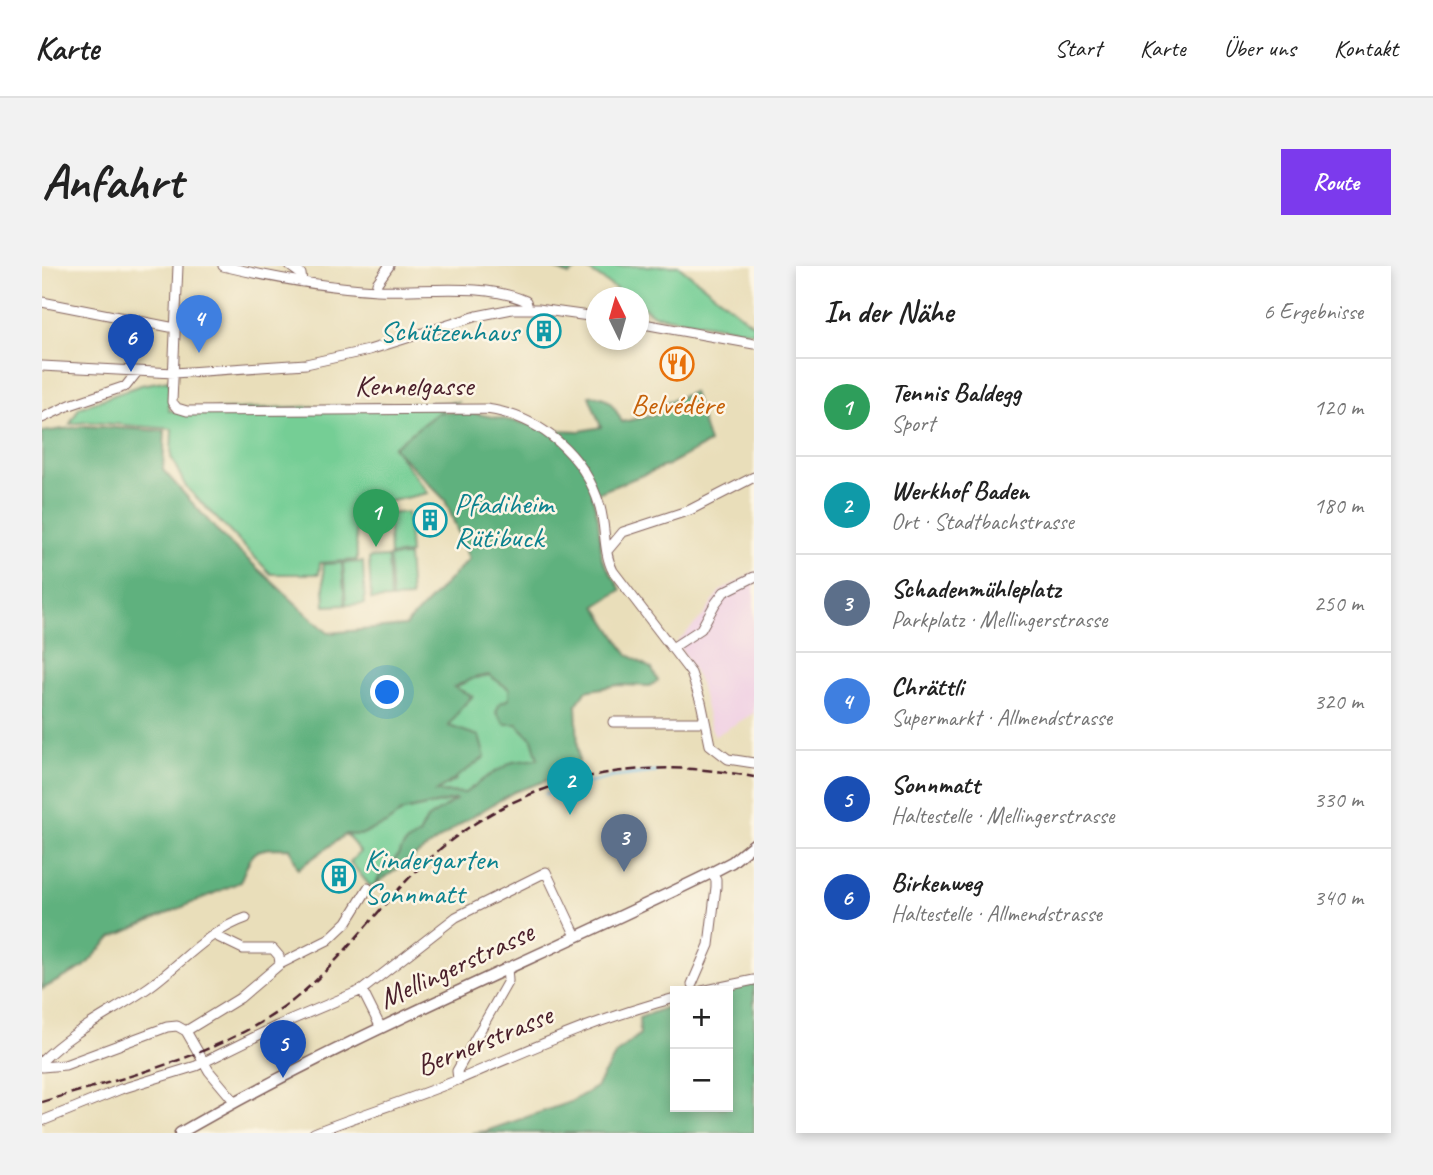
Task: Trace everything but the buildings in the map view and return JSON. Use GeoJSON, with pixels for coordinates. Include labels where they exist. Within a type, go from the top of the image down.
{"type":"FeatureCollection","features":[{"type":"Feature","properties":{"kind":"main road","name":"Mellingerstrasse"},"geometry":{"type":"LineString","coordinates":[[180,1133],[381,1028],[711,873],[732,862],[754,844]]}},
{"type":"Feature","properties":{"kind":"street"},"geometry":{"type":"LineString","coordinates":[[174,373],[178,266]]}},
{"type":"Feature","properties":{"kind":"street"},"geometry":{"type":"LineString","coordinates":[[223,266],[302,282],[376,290],[502,293],[526,301],[527,308]]}},
{"type":"Feature","properties":{"kind":"street"},"geometry":{"type":"LineString","coordinates":[[290,266],[301,274],[302,282]]}},
{"type":"Feature","properties":{"kind":"street"},"geometry":{"type":"LineString","coordinates":[[376,290],[389,266]]}},
{"type":"Feature","properties":{"kind":"street"},"geometry":{"type":"LineString","coordinates":[[42,302],[175,328]]}},
{"type":"Feature","properties":{"kind":"street"},"geometry":{"type":"LineString","coordinates":[[42,366],[174,373],[327,361],[477,316],[527,308],[586,316]]}},
{"type":"Feature","properties":{"kind":"street"},"geometry":{"type":"LineString","coordinates":[[649,325],[754,344]]}},
{"type":"Feature","properties":{"kind":"street"},"geometry":{"type":"LineString","coordinates":[[42,418],[70,405],[126,386],[137,372]]}},
{"type":"Feature","properties":{"kind":"street","name":"Kennelgasse"},"geometry":{"type":"LineString","coordinates":[[174,373],[173,402],[177,408],[187,411],[468,408],[495,410],[522,418],[553,437],[569,452],[586,475],[600,507],[607,551]]}},
{"type":"Feature","properties":{"kind":"street"},"geometry":{"type":"LineString","coordinates":[[754,477],[690,510],[623,532],[607,551],[610,566],[617,577],[691,673],[710,745],[728,759],[754,763]]}},
{"type":"Feature","properties":{"kind":"street"},"geometry":{"type":"LineString","coordinates":[[672,648],[701,629],[724,592],[754,578]]}},
{"type":"Feature","properties":{"kind":"street"},"geometry":{"type":"LineString","coordinates":[[612,722],[704,722]]}},
{"type":"Feature","properties":{"kind":"street"},"geometry":{"type":"LineString","coordinates":[[42,1121],[121,1088],[204,1062],[277,1026],[362,990],[456,917],[546,872],[576,936]]}},
{"type":"Feature","properties":{"kind":"street"},"geometry":{"type":"LineString","coordinates":[[692,984],[711,935],[716,887],[716,879],[711,873]]}},
{"type":"Feature","properties":{"kind":"street"},"geometry":{"type":"LineString","coordinates":[[186,1031],[240,998],[280,964],[328,940],[347,922],[368,888]]}},
{"type":"Feature","properties":{"kind":"street"},"geometry":{"type":"LineString","coordinates":[[42,1061],[69,1037],[150,986],[214,935],[230,924],[246,918]]}},
{"type":"Feature","properties":{"kind":"street"},"geometry":{"type":"LineString","coordinates":[[214,935],[243,949],[273,949],[279,956],[280,964]]}},
{"type":"Feature","properties":{"kind":"street"},"geometry":{"type":"LineString","coordinates":[[458,1080],[457,1071],[508,981],[507,967]]}},
{"type":"Feature","properties":{"kind":"street"},"geometry":{"type":"LineString","coordinates":[[724,986],[754,979]]}},
{"type":"Feature","properties":{"kind":"street"},"geometry":{"type":"LineString","coordinates":[[362,990],[381,1028]]}},
{"type":"Feature","properties":{"kind":"street","name":"Bernerstrasse"},"geometry":{"type":"LineString","coordinates":[[314,1133],[458,1080],[555,1036],[628,1010],[670,999]]}},
{"type":"Feature","properties":{"kind":"street"},"geometry":{"type":"LineString","coordinates":[[42,1067],[65,1065],[167,1027],[177,1026],[186,1031],[204,1062],[235,1102]]}},
{"type":"Feature","properties":{"kind":"shaded area"},"geometry":{"type":"Polygon","coordinates":[[[754,572],[754,713],[715,736],[700,683],[677,642],[705,614],[719,592],[754,572]]]}},
{"type":"Feature","properties":{"kind":"green space"},"geometry":{"type":"Polygon","coordinates":[[[549,266],[582,266],[569,275],[549,266]]]}},
{"type":"Feature","properties":{"kind":"green space"},"geometry":{"type":"Polygon","coordinates":[[[582,266],[679,266],[754,325],[754,332],[654,315],[649,311],[649,287],[613,287],[582,266]]]}},
{"type":"Feature","properties":{"kind":"green space"},"geometry":{"type":"Polygon","coordinates":[[[169,380],[169,411],[459,402],[439,412],[393,447],[428,493],[378,504],[376,499],[355,501],[357,560],[320,563],[319,574],[271,574],[186,487],[171,457],[172,429],[88,422],[70,424],[79,408],[141,385],[169,380]]]}},
{"type":"Feature","properties":{"kind":"green space"},"geometry":{"type":"Polygon","coordinates":[[[693,392],[709,443],[668,465],[592,495],[598,517],[602,559],[621,590],[596,606],[627,654],[652,669],[658,681],[649,686],[618,685],[586,691],[576,705],[579,769],[514,792],[463,822],[376,884],[382,871],[392,864],[406,843],[419,835],[427,819],[457,799],[403,811],[386,824],[360,835],[346,834],[298,869],[290,848],[256,852],[240,882],[111,938],[84,967],[42,989],[42,432],[85,426],[165,431],[163,470],[221,535],[328,633],[405,626],[469,559],[445,500],[393,447],[439,412],[473,413],[558,430],[580,431],[601,427],[589,396],[606,399],[622,422],[658,414],[664,403],[693,392]],[[489,675],[454,687],[472,696],[449,726],[479,736],[485,757],[436,792],[465,793],[513,762],[538,759],[532,739],[517,724],[505,724],[496,712],[500,703],[509,699],[509,689],[489,675]]]}},
{"type":"Feature","properties":{"kind":"green space"},"geometry":{"type":"Polygon","coordinates":[[[407,512],[410,554],[390,556],[388,514],[407,512]]]}},
{"type":"Feature","properties":{"kind":"green space"},"geometry":{"type":"Polygon","coordinates":[[[408,556],[411,598],[392,599],[389,557],[408,556]]]}},
{"type":"Feature","properties":{"kind":"green space"},"geometry":{"type":"Polygon","coordinates":[[[388,557],[390,599],[371,600],[369,558],[388,557]]]}},
{"type":"Feature","properties":{"kind":"green space"},"geometry":{"type":"Polygon","coordinates":[[[363,562],[365,604],[346,605],[343,563],[363,562]]]}},
{"type":"Feature","properties":{"kind":"green space"},"geometry":{"type":"Polygon","coordinates":[[[342,563],[345,605],[325,606],[323,564],[342,563]]]}},
{"type":"Feature","properties":{"kind":"green space"},"geometry":{"type":"Polygon","coordinates":[[[489,675],[509,689],[509,699],[517,724],[532,739],[539,759],[513,762],[465,793],[434,792],[456,780],[449,726],[472,697],[453,688],[474,678],[489,675]]]}},
{"type":"Feature","properties":{"kind":"green space"},"geometry":{"type":"Polygon","coordinates":[[[460,799],[427,819],[419,835],[406,843],[392,864],[382,871],[376,884],[370,886],[350,862],[360,852],[346,834],[360,835],[386,824],[403,811],[460,799]]]}},
{"type":"Feature","properties":{"kind":"green space"},"geometry":{"type":"Polygon","coordinates":[[[754,982],[754,1133],[472,1133],[486,1131],[570,1102],[596,1087],[616,1054],[640,1034],[639,1018],[670,1006],[670,1112],[733,1112],[733,987],[754,982]]]}},
{"type":"Feature","properties":{"kind":"waterway"},"geometry":{"type":"LineString","coordinates":[[546,794],[612,777],[656,772]]}},
{"type":"Feature","properties":{"kind":"railway"},"geometry":{"type":"LineString","coordinates":[[42,1102],[167,1064],[256,1025],[283,1008],[319,978],[412,875],[448,842],[487,816],[528,796],[570,781],[614,772],[660,768],[707,770],[754,777]]}},
{"type":"Feature","properties":{"kind":"place","name":"Schützenhaus"},"geometry":{"type":"Point","coordinates":[544,331]}},
{"type":"Feature","properties":{"kind":"place","name":"Chrättli"},"geometry":{"type":"Point","coordinates":[199,353]}},
{"type":"Feature","properties":{"kind":"place","name":"Belvédère"},"geometry":{"type":"Point","coordinates":[677,364]}},
{"type":"Feature","properties":{"kind":"place","name":"Birkenweg"},"geometry":{"type":"Point","coordinates":[131,372]}},
{"type":"Feature","properties":{"kind":"place","name":"Pfadiheim Rütibuck"},"geometry":{"type":"Point","coordinates":[430,520]}},
{"type":"Feature","properties":{"kind":"place","name":"Tennis Baldegg"},"geometry":{"type":"Point","coordinates":[376,547]}},
{"type":"Feature","properties":{"kind":"place","name":"Werkhof Baden"},"geometry":{"type":"Point","coordinates":[570,815]}},
{"type":"Feature","properties":{"kind":"place","name":"Schadenmühleplatz"},"geometry":{"type":"Point","coordinates":[624,872]}},
{"type":"Feature","properties":{"kind":"place","name":"Kindergarten Sonnmatt"},"geometry":{"type":"Point","coordinates":[339,876]}},
{"type":"Feature","properties":{"kind":"place","name":"Sonnmatt"},"geometry":{"type":"Point","coordinates":[283,1078]}}]}
